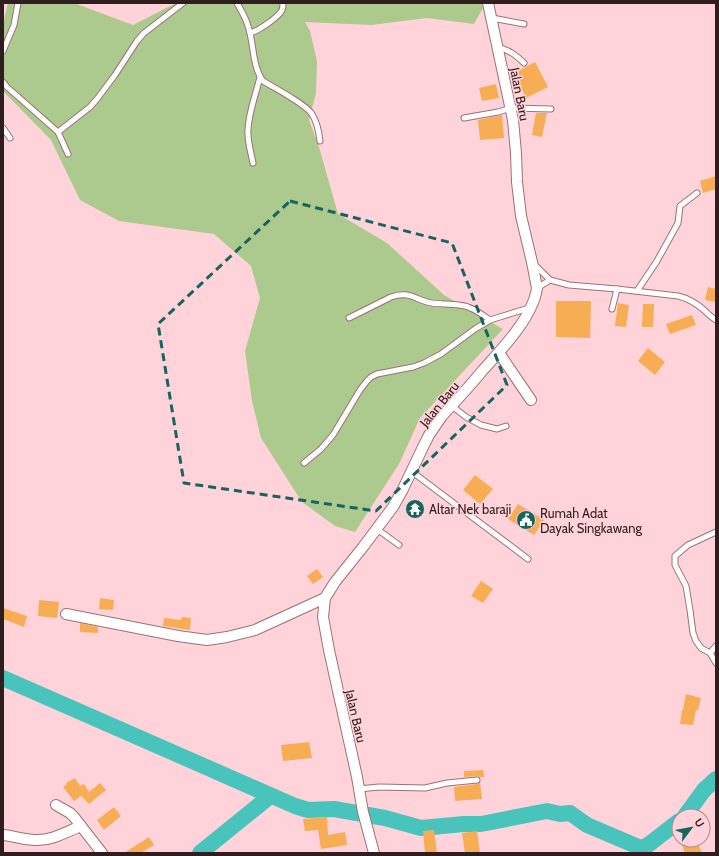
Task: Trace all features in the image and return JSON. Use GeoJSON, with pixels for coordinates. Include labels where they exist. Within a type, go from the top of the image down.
{"type":"FeatureCollection","features":[{"type":"Feature","properties":{"kind":"street","name":"Jalan Baru"},"geometry":{"type":"LineString","coordinates":[[374,853],[364,815],[336,688],[324,625],[324,598],[393,507],[404,488],[429,435],[442,416],[499,353],[522,322],[531,308],[537,288],[520,216],[511,108],[488,3]]}},
{"type":"Feature","properties":{"kind":"street"},"geometry":{"type":"LineString","coordinates":[[499,353],[531,400]]}},
{"type":"Feature","properties":{"kind":"street"},"geometry":{"type":"LineString","coordinates":[[66,614],[178,636],[207,640],[255,630],[324,598]]}},
{"type":"Feature","properties":{"kind":"street"},"geometry":{"type":"LineString","coordinates":[[56,804],[70,813],[102,853]]}},
{"type":"Feature","properties":{"kind":"street"},"geometry":{"type":"LineString","coordinates":[[3,835],[35,840],[48,839],[81,826]]}},
{"type":"Feature","properties":{"kind":"lane"},"geometry":{"type":"LineString","coordinates":[[3,51],[14,25],[18,3]]}},
{"type":"Feature","properties":{"kind":"lane"},"geometry":{"type":"LineString","coordinates":[[58,132],[90,107],[97,99],[116,75],[144,32],[183,3]]}},
{"type":"Feature","properties":{"kind":"lane"},"geometry":{"type":"LineString","coordinates":[[237,3],[246,20],[256,65],[263,81],[309,110],[316,122],[320,141]]}},
{"type":"Feature","properties":{"kind":"lane"},"geometry":{"type":"LineString","coordinates":[[250,33],[256,32],[280,13],[283,3]]}},
{"type":"Feature","properties":{"kind":"lane"},"geometry":{"type":"LineString","coordinates":[[492,18],[524,24]]}},
{"type":"Feature","properties":{"kind":"lane"},"geometry":{"type":"LineString","coordinates":[[498,47],[511,52],[524,63]]}},
{"type":"Feature","properties":{"kind":"lane"},"geometry":{"type":"LineString","coordinates":[[253,163],[248,141],[248,130],[252,104],[260,76]]}},
{"type":"Feature","properties":{"kind":"lane"},"geometry":{"type":"LineString","coordinates":[[3,82],[5,90],[58,132],[68,154]]}},
{"type":"Feature","properties":{"kind":"lane"},"geometry":{"type":"LineString","coordinates":[[464,118],[498,112],[511,108],[551,109]]}},
{"type":"Feature","properties":{"kind":"lane"},"geometry":{"type":"LineString","coordinates":[[3,128],[10,138]]}},
{"type":"Feature","properties":{"kind":"lane"},"geometry":{"type":"LineString","coordinates":[[637,292],[657,261],[678,223],[680,206],[697,193]]}},
{"type":"Feature","properties":{"kind":"lane"},"geometry":{"type":"LineString","coordinates":[[532,262],[550,280],[569,285],[617,288],[637,292],[666,294],[684,298],[697,305],[716,320]]}},
{"type":"Feature","properties":{"kind":"lane"},"geometry":{"type":"LineString","coordinates":[[537,288],[550,280]]}},
{"type":"Feature","properties":{"kind":"lane"},"geometry":{"type":"LineString","coordinates":[[612,309],[617,288]]}},
{"type":"Feature","properties":{"kind":"lane"},"geometry":{"type":"LineString","coordinates":[[349,318],[391,297],[404,294],[428,302],[468,307],[476,310],[490,320]]}},
{"type":"Feature","properties":{"kind":"lane"},"geometry":{"type":"LineString","coordinates":[[304,463],[321,449],[333,435],[360,390],[366,381],[371,377],[377,374],[413,367],[424,363],[441,354],[490,320],[531,308]]}},
{"type":"Feature","properties":{"kind":"lane"},"geometry":{"type":"LineString","coordinates":[[452,406],[466,417],[481,425],[497,429],[506,426]]}},
{"type":"Feature","properties":{"kind":"lane"},"geometry":{"type":"LineString","coordinates":[[411,471],[528,560]]}},
{"type":"Feature","properties":{"kind":"lane"},"geometry":{"type":"LineString","coordinates":[[377,529],[399,545]]}},
{"type":"Feature","properties":{"kind":"lane"},"geometry":{"type":"LineString","coordinates":[[716,532],[688,545],[675,556],[674,561],[677,571],[686,586],[693,633],[696,641],[704,650],[710,653],[716,663]]}},
{"type":"Feature","properties":{"kind":"lane"},"geometry":{"type":"LineString","coordinates":[[710,653],[716,646]]}},
{"type":"Feature","properties":{"kind":"lane"},"geometry":{"type":"LineString","coordinates":[[359,789],[379,787],[425,788],[447,783],[477,780]]}},
{"type":"Feature","properties":{"kind":"highlighted area"},"geometry":{"type":"Polygon","coordinates":[[[290,201],[452,243],[507,385],[376,511],[184,483],[158,324],[290,201]]]}},
{"type":"Feature","properties":{"kind":"green space"},"geometry":{"type":"Polygon","coordinates":[[[8,3],[74,3],[133,25],[176,3],[482,3],[483,8],[474,24],[427,18],[371,25],[305,22],[310,31],[317,61],[316,93],[309,120],[319,147],[338,214],[387,243],[444,295],[503,329],[420,418],[399,464],[355,532],[335,526],[302,502],[261,438],[252,401],[245,351],[260,298],[251,266],[214,234],[119,221],[80,200],[51,140],[3,91],[3,24],[8,3]]]}},
{"type":"Feature","properties":{"kind":"building"},"geometry":{"type":"Polygon","coordinates":[[[535,62],[548,87],[526,98],[514,73],[535,62]]]}},
{"type":"Feature","properties":{"kind":"building"},"geometry":{"type":"Polygon","coordinates":[[[496,84],[499,98],[482,101],[479,88],[496,84]]]}},
{"type":"Feature","properties":{"kind":"building"},"geometry":{"type":"Polygon","coordinates":[[[536,113],[547,113],[542,137],[532,135],[536,113]]]}},
{"type":"Feature","properties":{"kind":"building"},"geometry":{"type":"Polygon","coordinates":[[[502,115],[504,138],[480,140],[478,120],[502,115]]]}},
{"type":"Feature","properties":{"kind":"building"},"geometry":{"type":"Polygon","coordinates":[[[716,176],[716,189],[703,193],[700,181],[716,176]]]}},
{"type":"Feature","properties":{"kind":"building"},"geometry":{"type":"Polygon","coordinates":[[[708,287],[716,289],[716,302],[705,300],[708,287]]]}},
{"type":"Feature","properties":{"kind":"building"},"geometry":{"type":"Polygon","coordinates":[[[556,301],[591,301],[590,338],[556,337],[556,301]]]}},
{"type":"Feature","properties":{"kind":"building"},"geometry":{"type":"Polygon","coordinates":[[[618,303],[629,305],[626,327],[615,326],[618,303]]]}},
{"type":"Feature","properties":{"kind":"building"},"geometry":{"type":"Polygon","coordinates":[[[643,304],[654,304],[653,327],[642,327],[643,304]]]}},
{"type":"Feature","properties":{"kind":"building"},"geometry":{"type":"Polygon","coordinates":[[[692,315],[696,325],[670,334],[666,324],[692,315]]]}},
{"type":"Feature","properties":{"kind":"building"},"geometry":{"type":"Polygon","coordinates":[[[648,348],[665,362],[655,375],[638,361],[648,348]]]}},
{"type":"Feature","properties":{"kind":"building"},"geometry":{"type":"Polygon","coordinates":[[[475,475],[493,489],[480,504],[463,490],[475,475]]]}},
{"type":"Feature","properties":{"kind":"building","name":"Rumah Adat Dayak Singkawang"},"geometry":{"type":"Polygon","coordinates":[[[518,504],[544,520],[534,535],[508,519],[518,504]]]}},
{"type":"Feature","properties":{"kind":"building"},"geometry":{"type":"Polygon","coordinates":[[[317,569],[323,577],[313,584],[307,576],[317,569]]]}},
{"type":"Feature","properties":{"kind":"building"},"geometry":{"type":"Polygon","coordinates":[[[481,581],[493,589],[483,603],[471,596],[481,581]]]}},
{"type":"Feature","properties":{"kind":"building"},"geometry":{"type":"Polygon","coordinates":[[[100,598],[114,600],[113,610],[99,609],[100,598]]]}},
{"type":"Feature","properties":{"kind":"building"},"geometry":{"type":"Polygon","coordinates":[[[39,600],[59,602],[57,618],[38,616],[39,600]]]}},
{"type":"Feature","properties":{"kind":"building"},"geometry":{"type":"Polygon","coordinates":[[[3,608],[27,616],[24,627],[3,619],[3,608]]]}},
{"type":"Feature","properties":{"kind":"building"},"geometry":{"type":"Polygon","coordinates":[[[182,617],[191,618],[190,630],[163,626],[164,618],[181,620],[182,617]]]}},
{"type":"Feature","properties":{"kind":"building"},"geometry":{"type":"Polygon","coordinates":[[[80,623],[98,627],[98,633],[80,632],[80,623]]]}},
{"type":"Feature","properties":{"kind":"building"},"geometry":{"type":"Polygon","coordinates":[[[686,694],[701,698],[698,710],[696,710],[693,725],[680,724],[686,694]]]}},
{"type":"Feature","properties":{"kind":"building"},"geometry":{"type":"Polygon","coordinates":[[[309,742],[312,758],[283,761],[281,745],[309,742]]]}},
{"type":"Feature","properties":{"kind":"building"},"geometry":{"type":"Polygon","coordinates":[[[483,770],[484,777],[464,777],[464,771],[483,770]]]}},
{"type":"Feature","properties":{"kind":"building"},"geometry":{"type":"Polygon","coordinates":[[[75,778],[80,786],[84,784],[89,792],[100,783],[106,790],[89,804],[81,796],[74,801],[63,787],[67,784],[66,783],[75,778]]]}},
{"type":"Feature","properties":{"kind":"building"},"geometry":{"type":"Polygon","coordinates":[[[480,782],[482,799],[455,801],[454,787],[477,784],[480,782]]]}},
{"type":"Feature","properties":{"kind":"building"},"geometry":{"type":"Polygon","coordinates":[[[114,807],[121,816],[104,830],[97,820],[114,807]]]}},
{"type":"Feature","properties":{"kind":"building"},"geometry":{"type":"Polygon","coordinates":[[[327,817],[328,835],[345,832],[347,845],[321,849],[318,830],[305,831],[303,819],[327,817]]]}},
{"type":"Feature","properties":{"kind":"building"},"geometry":{"type":"Polygon","coordinates":[[[434,830],[437,853],[425,853],[423,831],[434,830]]]}},
{"type":"Feature","properties":{"kind":"building"},"geometry":{"type":"Polygon","coordinates":[[[477,831],[480,853],[465,853],[462,833],[477,831]]]}},
{"type":"Feature","properties":{"kind":"building"},"geometry":{"type":"Polygon","coordinates":[[[149,837],[154,845],[141,853],[124,853],[149,837]]]}},
{"type":"Feature","properties":{"kind":"building"},"geometry":{"type":"Polygon","coordinates":[[[683,848],[700,848],[702,853],[685,853],[683,848]]]}},
{"type":"Feature","properties":{"kind":"waterway"},"geometry":{"type":"LineString","coordinates":[[3,678],[295,806],[308,810],[334,809],[385,818],[421,828],[481,824],[547,811],[560,814],[570,813],[587,825],[641,848],[648,845],[671,827]]}},
{"type":"Feature","properties":{"kind":"waterway"},"geometry":{"type":"LineString","coordinates":[[691,808],[704,790],[716,779]]}},
{"type":"Feature","properties":{"kind":"waterway"},"geometry":{"type":"LineString","coordinates":[[200,853],[269,797]]}},
{"type":"Feature","properties":{"kind":"place","name":"Altar Nek baraji"},"geometry":{"type":"Point","coordinates":[415,509]}},
{"type":"Feature","properties":{"kind":"place","name":"Rumah Adat Dayak Singkawang"},"geometry":{"type":"Point","coordinates":[526,520]}}]}
